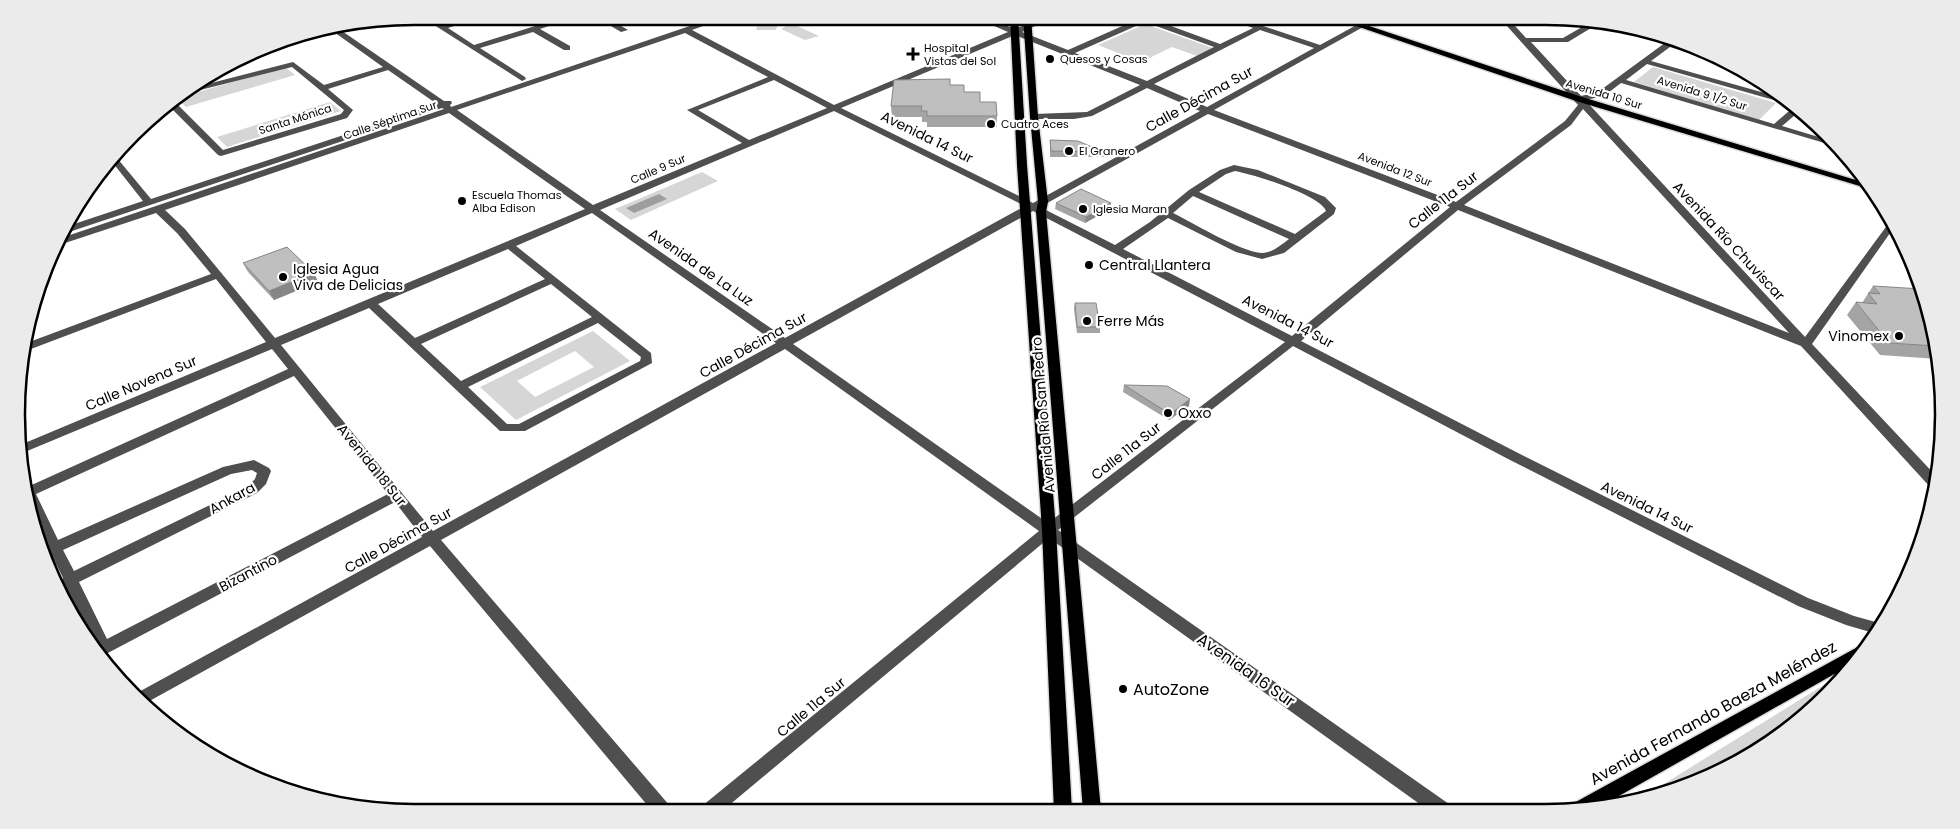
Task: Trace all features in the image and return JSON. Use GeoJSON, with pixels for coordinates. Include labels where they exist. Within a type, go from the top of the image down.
{"type":"FeatureCollection","features":[{"type":"Feature","properties":{"kind":"main road","name":"Avenida Río San Pedro"},"geometry":{"type":"LineString","coordinates":[[1015,25],[1069,546],[1091,804]]}},
{"type":"Feature","properties":{"kind":"main road","name":"Avenida 10 Sur"},"geometry":{"type":"LineString","coordinates":[[1359,25],[1578,98],[1860,185]]}},
{"type":"Feature","properties":{"kind":"main road","name":"Avenida Río San Pedro"},"geometry":{"type":"LineString","coordinates":[[1028,27],[1034,116],[1034,207],[1049,530],[1062,754],[1063,804]]}},
{"type":"Feature","properties":{"kind":"main road","name":"Avenida Fernando Baeza Meléndez"},"geometry":{"type":"LineString","coordinates":[[1594,801],[1850,657]]}},
{"type":"Feature","properties":{"kind":"street"},"geometry":{"type":"LineString","coordinates":[[438,25],[522,79]]}},
{"type":"Feature","properties":{"kind":"street"},"geometry":{"type":"LineString","coordinates":[[442,28],[452,25]]}},
{"type":"Feature","properties":{"kind":"street"},"geometry":{"type":"LineString","coordinates":[[473,48],[547,25]]}},
{"type":"Feature","properties":{"kind":"street"},"geometry":{"type":"LineString","coordinates":[[615,25],[624,30]]}},
{"type":"Feature","properties":{"kind":"street","name":"Calle Séptima Sur"},"geometry":{"type":"LineString","coordinates":[[448,108],[522,79],[684,25]]}},
{"type":"Feature","properties":{"kind":"street","name":"Calle Séptima Sur"},"geometry":{"type":"LineString","coordinates":[[66,240],[154,206],[700,25]]}},
{"type":"Feature","properties":{"kind":"street","name":"Avenida 12 Sur"},"geometry":{"type":"LineString","coordinates":[[998,25],[1015,32],[1028,27],[1069,53],[1208,111],[1457,206],[1806,344]]}},
{"type":"Feature","properties":{"kind":"street"},"geometry":{"type":"LineString","coordinates":[[1069,53],[1133,25]]}},
{"type":"Feature","properties":{"kind":"street"},"geometry":{"type":"LineString","coordinates":[[1166,25],[1220,47]]}},
{"type":"Feature","properties":{"kind":"street"},"geometry":{"type":"LineString","coordinates":[[1250,25],[1321,48]]}},
{"type":"Feature","properties":{"kind":"street","name":"Avenida Río Chuviscar"},"geometry":{"type":"LineString","coordinates":[[1510,25],[1930,478]]}},
{"type":"Feature","properties":{"kind":"street","name":"Calle Décima Sur"},"geometry":{"type":"LineString","coordinates":[[146,696],[1362,26]]}},
{"type":"Feature","properties":{"kind":"street"},"geometry":{"type":"LineString","coordinates":[[1524,40],[1565,40],[1576,36],[1588,27]]}},
{"type":"Feature","properties":{"kind":"street"},"geometry":{"type":"LineString","coordinates":[[1034,116],[1085,115],[1258,28]]}},
{"type":"Feature","properties":{"kind":"street"},"geometry":{"type":"LineString","coordinates":[[534,29],[567,48]]}},
{"type":"Feature","properties":{"kind":"street","name":"Avenida 14 Sur"},"geometry":{"type":"LineString","coordinates":[[685,30],[834,108],[1116,249],[1542,471],[1715,556],[1803,602],[1872,626]]}},
{"type":"Feature","properties":{"kind":"street","name":"Avenida de La Luz"},"geometry":{"type":"LineString","coordinates":[[338,32],[1049,530]]}},
{"type":"Feature","properties":{"kind":"street","name":"Calle 9 Sur"},"geometry":{"type":"LineString","coordinates":[[273,345],[1015,32]]}},
{"type":"Feature","properties":{"kind":"street"},"geometry":{"type":"LineString","coordinates":[[1578,98],[1596,97],[1622,81],[1668,45]]}},
{"type":"Feature","properties":{"kind":"street"},"geometry":{"type":"LineString","coordinates":[[1647,62],[1773,98]]}},
{"type":"Feature","properties":{"kind":"street","name":"Santa Mónica"},"geometry":{"type":"LineString","coordinates":[[175,107],[218,152],[226,153],[347,114],[349,110],[295,64],[204,87]]}},
{"type":"Feature","properties":{"kind":"street"},"geometry":{"type":"LineString","coordinates":[[321,87],[388,66]]}},
{"type":"Feature","properties":{"kind":"street"},"geometry":{"type":"LineString","coordinates":[[749,144],[691,110],[774,77]]}},
{"type":"Feature","properties":{"kind":"street","name":"Avenida 9 1/2 Sur"},"geometry":{"type":"LineString","coordinates":[[1622,81],[1823,141]]}},
{"type":"Feature","properties":{"kind":"street","name":"Calle 11a Sur"},"geometry":{"type":"LineString","coordinates":[[718,804],[1066,516],[1294,341],[1457,206],[1568,123],[1582,106],[1578,98]]}},
{"type":"Feature","properties":{"kind":"street"},"geometry":{"type":"LineString","coordinates":[[1776,127],[1792,113]]}},
{"type":"Feature","properties":{"kind":"street","name":"Avenida 18 Sur"},"geometry":{"type":"LineString","coordinates":[[118,163],[154,206],[181,231],[396,495],[657,804]]}},
{"type":"Feature","properties":{"kind":"street"},"geometry":{"type":"LineString","coordinates":[[1116,249],[1168,214],[1192,192],[1223,172],[1239,168],[1255,172],[1327,202],[1331,212],[1274,254],[1255,256],[1168,214]]}},
{"type":"Feature","properties":{"kind":"street"},"geometry":{"type":"LineString","coordinates":[[1192,192],[1297,238]]}},
{"type":"Feature","properties":{"kind":"street","name":"Calle Séptima Sur"},"geometry":{"type":"LineString","coordinates":[[73,228],[154,206]]}},
{"type":"Feature","properties":{"kind":"street"},"geometry":{"type":"LineString","coordinates":[[1806,344],[1888,229]]}},
{"type":"Feature","properties":{"kind":"street"},"geometry":{"type":"LineString","coordinates":[[372,304],[504,428],[514,429],[643,366],[648,360],[647,356],[510,246]]}},
{"type":"Feature","properties":{"kind":"street"},"geometry":{"type":"LineString","coordinates":[[31,345],[218,275]]}},
{"type":"Feature","properties":{"kind":"street"},"geometry":{"type":"LineString","coordinates":[[414,343],[552,280]]}},
{"type":"Feature","properties":{"kind":"street"},"geometry":{"type":"LineString","coordinates":[[460,386],[599,318]]}},
{"type":"Feature","properties":{"kind":"street","name":"Calle Novena Sur"},"geometry":{"type":"LineString","coordinates":[[27,447],[273,345]]}},
{"type":"Feature","properties":{"kind":"street"},"geometry":{"type":"LineString","coordinates":[[32,491],[294,372]]}},
{"type":"Feature","properties":{"kind":"street","name":"Ankara"},"geometry":{"type":"LineString","coordinates":[[54,548],[228,470],[254,466],[264,471],[261,481],[252,490],[69,580]]}},
{"type":"Feature","properties":{"kind":"street","name":"Bizantino"},"geometry":{"type":"LineString","coordinates":[[103,649],[396,495]]}},
{"type":"Feature","properties":{"kind":"street"},"geometry":{"type":"LineString","coordinates":[[38,516],[99,644]]}},
{"type":"Feature","properties":{"kind":"street","name":"Avenida 16 Sur"},"geometry":{"type":"LineString","coordinates":[[1049,530],[1434,804]]}},
{"type":"Feature","properties":{"kind":"shaded area"},"geometry":{"type":"Polygon","coordinates":[[[758,25],[777,25],[776,30],[756,30],[758,25]]]}},
{"type":"Feature","properties":{"kind":"shaded area"},"geometry":{"type":"Polygon","coordinates":[[[788,25],[795,25],[819,36],[805,40],[781,29],[788,25]]]}},
{"type":"Feature","properties":{"kind":"shaded area"},"geometry":{"type":"Polygon","coordinates":[[[1143,25],[1148,25],[1213,48],[1197,56],[1172,47],[1141,62],[1098,45],[1143,25]]]}},
{"type":"Feature","properties":{"kind":"shaded area"},"geometry":{"type":"Polygon","coordinates":[[[285,67],[295,75],[186,107],[181,102],[195,93],[285,67]]]}},
{"type":"Feature","properties":{"kind":"shaded area"},"geometry":{"type":"Polygon","coordinates":[[[1653,67],[1776,103],[1759,120],[1634,82],[1653,67]]]}},
{"type":"Feature","properties":{"kind":"shaded area"},"geometry":{"type":"Polygon","coordinates":[[[330,102],[341,111],[227,147],[217,137],[330,102]]]}},
{"type":"Feature","properties":{"kind":"shaded area"},"geometry":{"type":"Polygon","coordinates":[[[702,172],[718,181],[631,220],[615,209],[702,172]]]}},
{"type":"Feature","properties":{"kind":"shaded area"},"geometry":{"type":"Polygon","coordinates":[[[659,194],[667,199],[634,213],[626,208],[659,194]]]}},
{"type":"Feature","properties":{"kind":"shaded area"},"geometry":{"type":"Polygon","coordinates":[[[593,331],[630,361],[516,420],[480,387],[593,331]],[[575,351],[517,381],[535,397],[594,367],[575,351]]]}},
{"type":"Feature","properties":{"kind":"shaded area"},"geometry":{"type":"Polygon","coordinates":[[[1828,682],[1783,724],[1740,752],[1695,774],[1659,787],[1828,682]]]}},
{"type":"Feature","properties":{"kind":"building"},"geometry":{"type":"Polygon","coordinates":[[[950,79],[950,85],[964,85],[964,92],[980,92],[980,102],[996,102],[997,116],[927,116],[927,111],[921,111],[922,106],[891,106],[894,80],[950,79]]]}},
{"type":"Feature","properties":{"kind":"building"},"geometry":{"type":"Polygon","coordinates":[[[1050,140],[1078,141],[1104,152],[1051,151],[1050,140]]]}},
{"type":"Feature","properties":{"kind":"building","name":"Iglesia Maran"},"geometry":{"type":"Polygon","coordinates":[[[1081,189],[1111,203],[1086,217],[1056,203],[1081,189]]]}},
{"type":"Feature","properties":{"kind":"building","name":"Iglesia Agua Viva de Delicias"},"geometry":{"type":"Polygon","coordinates":[[[287,247],[314,273],[269,291],[243,263],[287,247]]]}},
{"type":"Feature","properties":{"kind":"building"},"geometry":{"type":"Polygon","coordinates":[[[1873,286],[1914,288],[1929,346],[1889,343],[1856,302],[1877,304],[1868,293],[1880,294],[1873,286]]]}},
{"type":"Feature","properties":{"kind":"building","name":"Ferre Más"},"geometry":{"type":"Polygon","coordinates":[[[1075,303],[1096,303],[1100,327],[1077,327],[1075,303]]]}},
{"type":"Feature","properties":{"kind":"building"},"geometry":{"type":"Polygon","coordinates":[[[1124,385],[1167,386],[1190,399],[1170,414],[1124,385]]]}},
{"type":"Feature","properties":{"kind":"place","name":"Hospital Vistas del Sol"},"geometry":{"type":"Point","coordinates":[913,54]}},
{"type":"Feature","properties":{"kind":"place","name":"Quesos y Cosas"},"geometry":{"type":"Point","coordinates":[1050,59]}},
{"type":"Feature","properties":{"kind":"place","name":"Cuatro Aces"},"geometry":{"type":"Point","coordinates":[991,124]}},
{"type":"Feature","properties":{"kind":"place","name":"El Granero"},"geometry":{"type":"Point","coordinates":[1069,151]}},
{"type":"Feature","properties":{"kind":"place","name":"Escuela Thomas Alba Edison"},"geometry":{"type":"Point","coordinates":[462,201]}},
{"type":"Feature","properties":{"kind":"place","name":"Iglesia Maran"},"geometry":{"type":"Point","coordinates":[1083,209]}},
{"type":"Feature","properties":{"kind":"place","name":"Central Llantera"},"geometry":{"type":"Point","coordinates":[1089,265]}},
{"type":"Feature","properties":{"kind":"place","name":"Iglesia Agua Viva de Delicias"},"geometry":{"type":"Point","coordinates":[283,277]}},
{"type":"Feature","properties":{"kind":"place","name":"Ferre Más"},"geometry":{"type":"Point","coordinates":[1087,321]}},
{"type":"Feature","properties":{"kind":"place","name":"Vinomex"},"geometry":{"type":"Point","coordinates":[1899,336]}},
{"type":"Feature","properties":{"kind":"place","name":"Oxxo"},"geometry":{"type":"Point","coordinates":[1168,413]}},
{"type":"Feature","properties":{"kind":"place","name":"AutoZone"},"geometry":{"type":"Point","coordinates":[1123,689]}}]}
